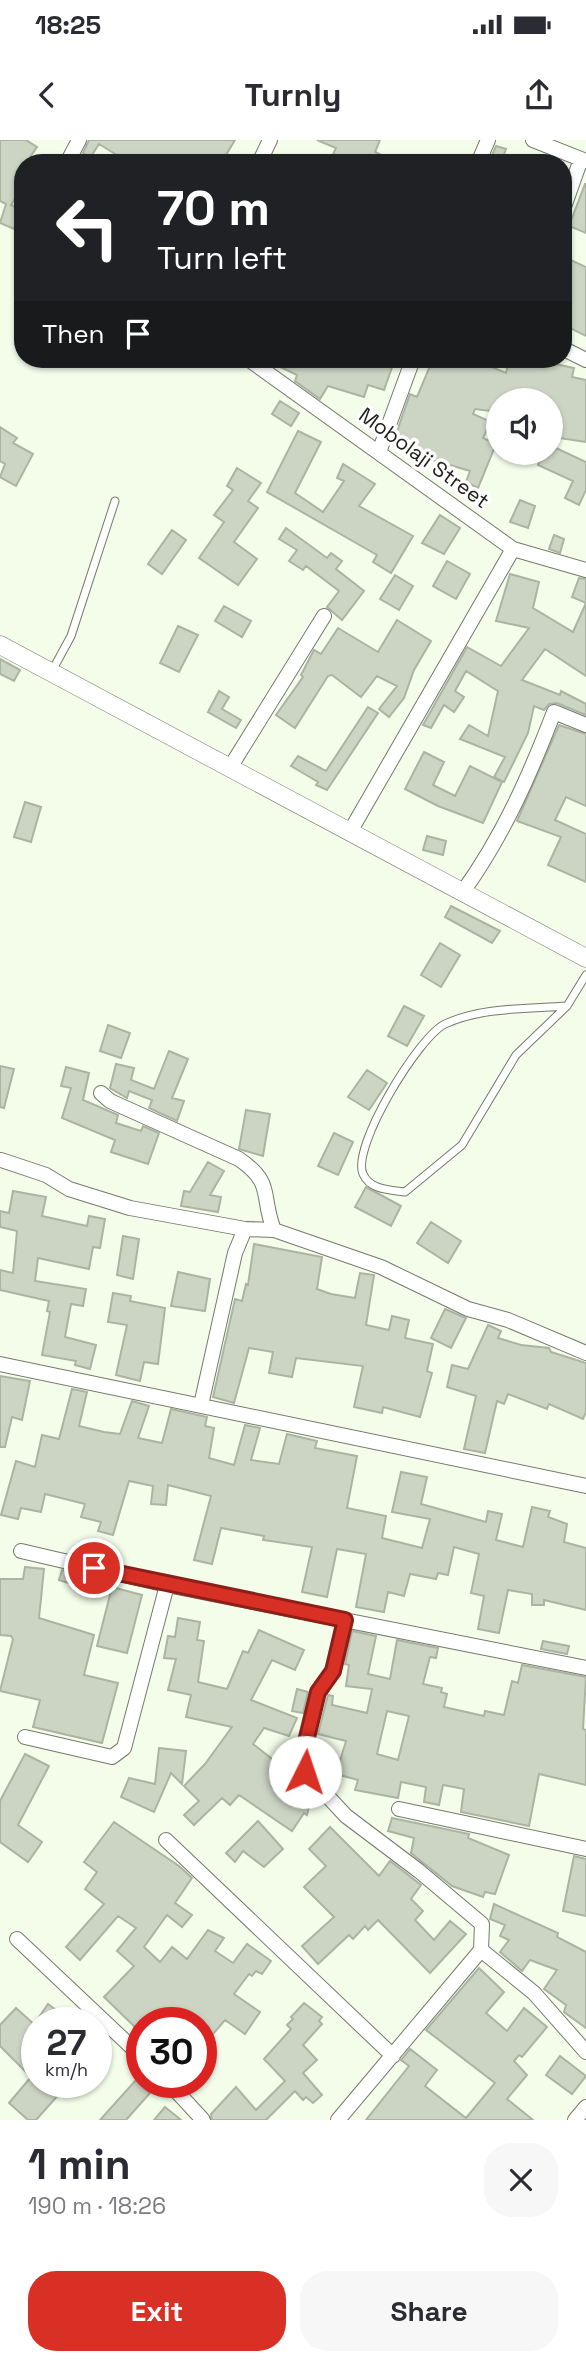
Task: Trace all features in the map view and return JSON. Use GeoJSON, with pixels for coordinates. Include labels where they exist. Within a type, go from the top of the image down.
{"type":"FeatureCollection","features":[{"type":"Feature","properties":{"kind":"street"},"geometry":{"type":"LineString","coordinates":[[533,140],[568,154]]}},
{"type":"Feature","properties":{"kind":"street"},"geometry":{"type":"LineString","coordinates":[[572,187],[583,160]]}},
{"type":"Feature","properties":{"kind":"street","name":"Mobolaji Street"},"geometry":{"type":"LineString","coordinates":[[261,368],[513,549],[586,570]]}},
{"type":"Feature","properties":{"kind":"street"},"geometry":{"type":"LineString","coordinates":[[379,452],[410,368]]}},
{"type":"Feature","properties":{"kind":"street"},"geometry":{"type":"LineString","coordinates":[[351,830],[513,549]]}},
{"type":"Feature","properties":{"kind":"street"},"geometry":{"type":"LineString","coordinates":[[231,766],[324,615]]}},
{"type":"Feature","properties":{"kind":"street"},"geometry":{"type":"LineString","coordinates":[[0,645],[351,830],[462,893],[586,958]]}},
{"type":"Feature","properties":{"kind":"street"},"geometry":{"type":"LineString","coordinates":[[462,893],[506,825],[525,788],[554,712],[586,726]]}},
{"type":"Feature","properties":{"kind":"street"},"geometry":{"type":"LineString","coordinates":[[101,1093],[110,1101],[239,1159],[257,1171],[267,1190],[267,1212],[274,1230]]}},
{"type":"Feature","properties":{"kind":"street"},"geometry":{"type":"LineString","coordinates":[[1,1160],[47,1175],[69,1189],[130,1208],[245,1228],[274,1230],[381,1267],[468,1309],[508,1320],[586,1353]]}},
{"type":"Feature","properties":{"kind":"street"},"geometry":{"type":"LineString","coordinates":[[201,1405],[235,1253],[245,1228]]}},
{"type":"Feature","properties":{"kind":"street"},"geometry":{"type":"LineString","coordinates":[[0,1364],[586,1486]]}},
{"type":"Feature","properties":{"kind":"street"},"geometry":{"type":"LineString","coordinates":[[21,1551],[167,1585],[586,1668]]}},
{"type":"Feature","properties":{"kind":"street"},"geometry":{"type":"LineString","coordinates":[[26,1737],[112,1757],[124,1748],[167,1585]]}},
{"type":"Feature","properties":{"kind":"street"},"geometry":{"type":"LineString","coordinates":[[338,2120],[481,1950],[482,1924],[346,1815],[305,1772],[303,1754],[318,1692],[333,1671],[345,1620]]}},
{"type":"Feature","properties":{"kind":"street"},"geometry":{"type":"LineString","coordinates":[[399,1810],[586,1849]]}},
{"type":"Feature","properties":{"kind":"street"},"geometry":{"type":"LineString","coordinates":[[166,1840],[393,2056]]}},
{"type":"Feature","properties":{"kind":"street"},"geometry":{"type":"LineString","coordinates":[[17,1938],[126,2042]]}},
{"type":"Feature","properties":{"kind":"street"},"geometry":{"type":"LineString","coordinates":[[481,1950],[534,1993],[586,2052]]}},
{"type":"Feature","properties":{"kind":"street"},"geometry":{"type":"LineString","coordinates":[[183,2098],[203,2120]]}},
{"type":"Feature","properties":{"kind":"street"},"geometry":{"type":"LineString","coordinates":[[575,2120],[586,2107]]}},
{"type":"Feature","properties":{"kind":"lane"},"geometry":{"type":"LineString","coordinates":[[52,672],[71,636],[115,501]]}},
{"type":"Feature","properties":{"kind":"lane"},"geometry":{"type":"LineString","coordinates":[[567,1006],[469,1016],[444,1024],[426,1038],[401,1074],[370,1133],[361,1160],[362,1171],[367,1180],[374,1186],[405,1192],[462,1145],[516,1055],[567,1006],[586,975]]}},
{"type":"Feature","properties":{"kind":"building"},"geometry":{"type":"Polygon","coordinates":[[[0,140],[26,140],[37,147],[32,154],[14,154],[14,200],[11,205],[14,206],[14,229],[0,223],[6,204],[0,201],[0,140]]]}},
{"type":"Feature","properties":{"kind":"building"},"geometry":{"type":"Polygon","coordinates":[[[89,140],[235,140],[227,154],[115,154],[99,144],[93,154],[83,153],[89,140]]]}},
{"type":"Feature","properties":{"kind":"building"},"geometry":{"type":"Polygon","coordinates":[[[317,140],[380,140],[375,152],[379,154],[333,154],[336,148],[317,140]]]}},
{"type":"Feature","properties":{"kind":"building"},"geometry":{"type":"Polygon","coordinates":[[[496,146],[506,149],[504,154],[493,154],[496,146]]]}},
{"type":"Feature","properties":{"kind":"building"},"geometry":{"type":"Polygon","coordinates":[[[586,184],[586,233],[572,227],[572,218],[586,184]]]}},
{"type":"Feature","properties":{"kind":"building"},"geometry":{"type":"Polygon","coordinates":[[[572,261],[586,267],[586,336],[572,329],[572,261]]]}},
{"type":"Feature","properties":{"kind":"building"},"geometry":{"type":"Polygon","coordinates":[[[283,368],[392,368],[384,390],[368,385],[364,397],[328,386],[320,399],[295,381],[297,375],[283,368]]]}},
{"type":"Feature","properties":{"kind":"building"},"geometry":{"type":"Polygon","coordinates":[[[429,368],[494,368],[506,373],[507,368],[574,368],[572,377],[586,380],[586,442],[563,439],[563,388],[486,388],[486,410],[475,409],[473,414],[486,420],[483,438],[486,439],[487,465],[478,488],[466,482],[470,471],[416,455],[417,449],[394,440],[410,394],[417,397],[429,368]]]}},
{"type":"Feature","properties":{"kind":"building"},"geometry":{"type":"Polygon","coordinates":[[[280,401],[299,413],[291,426],[272,414],[280,401]]]}},
{"type":"Feature","properties":{"kind":"building"},"geometry":{"type":"Polygon","coordinates":[[[0,427],[17,438],[13,443],[33,454],[16,486],[0,477],[5,464],[0,461],[0,427]]]}},
{"type":"Feature","properties":{"kind":"building"},"geometry":{"type":"Polygon","coordinates":[[[298,431],[321,442],[295,493],[323,512],[344,481],[337,478],[343,464],[375,484],[359,506],[413,536],[391,573],[373,562],[377,555],[267,492],[298,431]]]}},
{"type":"Feature","properties":{"kind":"building"},"geometry":{"type":"Polygon","coordinates":[[[563,451],[586,462],[586,490],[579,505],[565,498],[573,481],[538,465],[563,465],[563,451]]]}},
{"type":"Feature","properties":{"kind":"building"},"geometry":{"type":"Polygon","coordinates":[[[237,468],[261,483],[248,501],[258,508],[234,542],[257,559],[238,585],[199,558],[224,522],[214,515],[233,490],[227,486],[237,468]]]}},
{"type":"Feature","properties":{"kind":"building"},"geometry":{"type":"Polygon","coordinates":[[[520,500],[535,506],[528,528],[510,522],[520,500]]]}},
{"type":"Feature","properties":{"kind":"building"},"geometry":{"type":"Polygon","coordinates":[[[440,515],[460,528],[444,554],[422,543],[440,515]]]}},
{"type":"Feature","properties":{"kind":"building"},"geometry":{"type":"Polygon","coordinates":[[[286,528],[327,558],[331,553],[342,561],[336,569],[364,591],[342,620],[327,607],[339,591],[306,566],[303,570],[289,561],[297,550],[279,539],[286,528]]]}},
{"type":"Feature","properties":{"kind":"building"},"geometry":{"type":"Polygon","coordinates":[[[172,530],[186,540],[162,574],[148,564],[172,530]]]}},
{"type":"Feature","properties":{"kind":"building"},"geometry":{"type":"Polygon","coordinates":[[[554,535],[564,539],[560,553],[549,549],[554,535]]]}},
{"type":"Feature","properties":{"kind":"building"},"geometry":{"type":"Polygon","coordinates":[[[447,561],[470,574],[456,599],[433,586],[447,561]]]}},
{"type":"Feature","properties":{"kind":"building"},"geometry":{"type":"Polygon","coordinates":[[[510,574],[539,582],[533,608],[573,632],[586,603],[586,676],[545,649],[522,680],[560,695],[561,691],[586,704],[586,715],[557,703],[549,704],[544,710],[534,706],[528,733],[504,782],[494,777],[505,757],[460,739],[469,725],[488,736],[498,691],[466,671],[455,691],[464,697],[454,712],[444,705],[431,728],[423,725],[467,647],[501,666],[529,628],[496,621],[510,574]]]}},
{"type":"Feature","properties":{"kind":"building"},"geometry":{"type":"Polygon","coordinates":[[[395,575],[413,586],[399,610],[380,599],[395,575]]]}},
{"type":"Feature","properties":{"kind":"building"},"geometry":{"type":"Polygon","coordinates":[[[579,578],[586,579],[586,603],[572,597],[579,578]]]}},
{"type":"Feature","properties":{"kind":"building"},"geometry":{"type":"Polygon","coordinates":[[[224,606],[251,621],[242,637],[215,621],[224,606]]]}},
{"type":"Feature","properties":{"kind":"building"},"geometry":{"type":"Polygon","coordinates":[[[397,620],[431,641],[414,670],[404,698],[389,717],[379,709],[397,686],[377,676],[361,697],[332,675],[328,676],[295,728],[276,715],[303,677],[301,675],[314,650],[321,654],[338,628],[378,652],[397,620]]]}},
{"type":"Feature","properties":{"kind":"building"},"geometry":{"type":"Polygon","coordinates":[[[178,626],[198,635],[179,672],[160,663],[178,626]]]}},
{"type":"Feature","properties":{"kind":"building"},"geometry":{"type":"Polygon","coordinates":[[[0,659],[20,670],[14,681],[0,674],[0,659]]]}},
{"type":"Feature","properties":{"kind":"building"},"geometry":{"type":"Polygon","coordinates":[[[219,691],[229,697],[222,709],[241,720],[236,728],[208,712],[219,691]]]}},
{"type":"Feature","properties":{"kind":"building"},"geometry":{"type":"Polygon","coordinates":[[[368,707],[378,713],[327,790],[291,766],[298,756],[326,771],[368,707]]]}},
{"type":"Feature","properties":{"kind":"building"},"geometry":{"type":"Polygon","coordinates":[[[559,725],[586,734],[586,806],[566,797],[555,820],[586,834],[586,882],[548,865],[561,837],[517,821],[559,725]]]}},
{"type":"Feature","properties":{"kind":"building"},"geometry":{"type":"Polygon","coordinates":[[[424,752],[444,762],[433,785],[455,796],[470,766],[502,782],[483,823],[438,806],[405,789],[424,752]]]}},
{"type":"Feature","properties":{"kind":"building"},"geometry":{"type":"Polygon","coordinates":[[[25,802],[41,807],[31,842],[14,837],[25,802]]]}},
{"type":"Feature","properties":{"kind":"building"},"geometry":{"type":"Polygon","coordinates":[[[427,836],[446,841],[443,855],[423,850],[427,836]]]}},
{"type":"Feature","properties":{"kind":"building"},"geometry":{"type":"Polygon","coordinates":[[[451,906],[500,931],[492,943],[445,917],[451,906]]]}},
{"type":"Feature","properties":{"kind":"building"},"geometry":{"type":"Polygon","coordinates":[[[440,943],[460,955],[441,987],[421,975],[440,943]]]}},
{"type":"Feature","properties":{"kind":"building"},"geometry":{"type":"Polygon","coordinates":[[[404,1006],[424,1016],[407,1046],[388,1036],[404,1006]]]}},
{"type":"Feature","properties":{"kind":"building"},"geometry":{"type":"Polygon","coordinates":[[[108,1025],[130,1033],[121,1058],[100,1051],[108,1025]]]}},
{"type":"Feature","properties":{"kind":"building"},"geometry":{"type":"Polygon","coordinates":[[[169,1051],[188,1059],[172,1098],[184,1101],[177,1121],[149,1108],[152,1100],[129,1091],[127,1098],[110,1088],[116,1064],[134,1068],[131,1080],[154,1089],[169,1051]]]}},
{"type":"Feature","properties":{"kind":"building"},"geometry":{"type":"Polygon","coordinates":[[[0,1066],[14,1069],[4,1108],[0,1107],[0,1066]]]}},
{"type":"Feature","properties":{"kind":"building"},"geometry":{"type":"Polygon","coordinates":[[[66,1067],[89,1073],[83,1100],[118,1115],[116,1123],[141,1131],[143,1126],[159,1133],[148,1164],[111,1152],[115,1140],[62,1118],[71,1088],[61,1086],[66,1067]]]}},
{"type":"Feature","properties":{"kind":"building"},"geometry":{"type":"Polygon","coordinates":[[[367,1070],[387,1083],[369,1110],[348,1097],[367,1070]]]}},
{"type":"Feature","properties":{"kind":"building"},"geometry":{"type":"Polygon","coordinates":[[[246,1110],[270,1114],[263,1156],[239,1149],[246,1110]]]}},
{"type":"Feature","properties":{"kind":"building"},"geometry":{"type":"Polygon","coordinates":[[[334,1133],[353,1142],[338,1175],[318,1166],[334,1133]]]}},
{"type":"Feature","properties":{"kind":"building"},"geometry":{"type":"Polygon","coordinates":[[[208,1162],[224,1171],[210,1195],[221,1197],[218,1212],[181,1206],[184,1191],[190,1192],[208,1162]]]}},
{"type":"Feature","properties":{"kind":"building"},"geometry":{"type":"Polygon","coordinates":[[[366,1187],[401,1206],[391,1226],[355,1207],[366,1187]]]}},
{"type":"Feature","properties":{"kind":"building"},"geometry":{"type":"Polygon","coordinates":[[[13,1191],[46,1197],[42,1216],[87,1226],[89,1216],[105,1219],[100,1248],[93,1247],[89,1269],[38,1258],[35,1281],[86,1289],[83,1306],[71,1304],[65,1337],[96,1345],[90,1369],[75,1365],[76,1361],[42,1355],[50,1312],[47,1311],[49,1301],[0,1290],[0,1270],[13,1273],[17,1231],[0,1227],[0,1211],[9,1213],[13,1191]]]}},
{"type":"Feature","properties":{"kind":"building"},"geometry":{"type":"Polygon","coordinates":[[[431,1222],[461,1241],[448,1263],[417,1243],[431,1222]]]}},
{"type":"Feature","properties":{"kind":"building"},"geometry":{"type":"Polygon","coordinates":[[[123,1236],[139,1239],[133,1279],[117,1275],[123,1236]]]}},
{"type":"Feature","properties":{"kind":"building"},"geometry":{"type":"Polygon","coordinates":[[[254,1244],[322,1257],[317,1289],[331,1294],[355,1298],[360,1273],[374,1275],[366,1325],[389,1330],[392,1316],[409,1320],[405,1338],[433,1344],[427,1371],[432,1373],[420,1417],[383,1407],[382,1413],[354,1407],[363,1366],[296,1358],[292,1377],[269,1373],[273,1352],[249,1348],[234,1403],[213,1397],[235,1299],[242,1301],[246,1284],[248,1285],[254,1244]]]}},
{"type":"Feature","properties":{"kind":"building"},"geometry":{"type":"Polygon","coordinates":[[[178,1272],[210,1279],[205,1311],[171,1306],[178,1272]]]}},
{"type":"Feature","properties":{"kind":"building"},"geometry":{"type":"Polygon","coordinates":[[[113,1293],[131,1296],[130,1301],[165,1308],[158,1364],[144,1362],[140,1381],[116,1375],[127,1325],[108,1322],[113,1293]]]}},
{"type":"Feature","properties":{"kind":"building"},"geometry":{"type":"Polygon","coordinates":[[[445,1309],[466,1318],[451,1348],[431,1338],[445,1309]]]}},
{"type":"Feature","properties":{"kind":"building"},"geometry":{"type":"Polygon","coordinates":[[[488,1325],[501,1331],[498,1338],[521,1345],[549,1348],[551,1352],[586,1363],[586,1412],[583,1419],[549,1404],[547,1409],[508,1394],[504,1404],[497,1401],[485,1453],[464,1449],[476,1396],[447,1387],[452,1365],[468,1369],[488,1325]]]}},
{"type":"Feature","properties":{"kind":"building"},"geometry":{"type":"Polygon","coordinates":[[[0,1376],[30,1381],[22,1420],[12,1417],[5,1447],[0,1447],[0,1376]]]}},
{"type":"Feature","properties":{"kind":"building"},"geometry":{"type":"Polygon","coordinates":[[[72,1389],[87,1392],[79,1426],[104,1432],[120,1434],[132,1401],[149,1406],[138,1438],[162,1443],[171,1409],[207,1417],[205,1426],[214,1428],[209,1458],[234,1465],[245,1425],[260,1428],[251,1460],[279,1464],[287,1434],[317,1441],[315,1448],[357,1456],[347,1508],[386,1516],[382,1538],[422,1548],[430,1519],[392,1512],[401,1472],[427,1477],[421,1504],[486,1522],[488,1511],[502,1514],[496,1540],[523,1547],[532,1507],[550,1511],[548,1517],[567,1524],[564,1542],[586,1548],[586,1610],[544,1600],[544,1605],[532,1605],[532,1594],[508,1590],[499,1633],[478,1629],[484,1596],[471,1593],[479,1554],[454,1547],[448,1575],[438,1573],[436,1579],[410,1574],[404,1596],[388,1592],[384,1612],[356,1607],[366,1554],[337,1549],[327,1597],[302,1592],[312,1547],[263,1540],[264,1536],[221,1528],[212,1564],[194,1560],[211,1496],[168,1485],[166,1505],[151,1504],[153,1486],[129,1481],[113,1535],[98,1531],[101,1522],[81,1517],[85,1504],[45,1494],[41,1512],[21,1508],[18,1519],[1,1515],[16,1461],[35,1467],[42,1435],[59,1439],[72,1389]]]}},
{"type":"Feature","properties":{"kind":"building"},"geometry":{"type":"Polygon","coordinates":[[[25,1567],[44,1569],[39,1618],[94,1635],[84,1675],[118,1683],[102,1743],[33,1727],[40,1700],[0,1691],[13,1639],[11,1636],[0,1635],[0,1579],[23,1579],[25,1567]]]}},
{"type":"Feature","properties":{"kind":"building"},"geometry":{"type":"Polygon","coordinates":[[[62,1570],[78,1574],[75,1585],[59,1580],[62,1570]]]}},
{"type":"Feature","properties":{"kind":"building"},"geometry":{"type":"Polygon","coordinates":[[[112,1587],[142,1595],[127,1653],[97,1646],[112,1587]]]}},
{"type":"Feature","properties":{"kind":"building"},"geometry":{"type":"Polygon","coordinates":[[[178,1618],[200,1622],[197,1640],[204,1641],[198,1682],[227,1689],[243,1651],[248,1653],[259,1630],[304,1650],[295,1670],[272,1660],[251,1700],[297,1718],[289,1736],[264,1728],[253,1744],[299,1780],[303,1784],[299,1790],[311,1798],[307,1815],[304,1813],[292,1831],[239,1795],[230,1805],[222,1798],[194,1825],[184,1815],[199,1801],[184,1786],[205,1764],[232,1727],[186,1717],[191,1695],[168,1690],[176,1659],[164,1658],[168,1636],[175,1637],[178,1618]]]}},
{"type":"Feature","properties":{"kind":"building"},"geometry":{"type":"Polygon","coordinates":[[[352,1631],[376,1636],[368,1674],[390,1679],[397,1640],[438,1648],[436,1658],[430,1657],[423,1684],[442,1688],[441,1692],[447,1694],[444,1707],[484,1716],[485,1711],[504,1715],[512,1681],[518,1683],[522,1665],[586,1677],[583,1729],[586,1730],[586,1785],[539,1774],[529,1826],[461,1812],[464,1789],[443,1785],[439,1805],[424,1802],[426,1787],[401,1782],[398,1798],[355,1790],[358,1780],[336,1774],[346,1741],[318,1734],[328,1695],[333,1696],[332,1705],[367,1713],[372,1689],[346,1686],[349,1665],[345,1664],[352,1631]],[[387,1711],[377,1754],[398,1760],[409,1716],[387,1711]]]}},
{"type":"Feature","properties":{"kind":"building"},"geometry":{"type":"Polygon","coordinates":[[[543,1641],[569,1646],[567,1654],[541,1649],[543,1641]]]}},
{"type":"Feature","properties":{"kind":"building"},"geometry":{"type":"Polygon","coordinates":[[[297,1689],[308,1692],[303,1713],[292,1711],[297,1689]]]}},
{"type":"Feature","properties":{"kind":"building"},"geometry":{"type":"Polygon","coordinates":[[[159,1748],[186,1751],[182,1784],[171,1773],[154,1812],[121,1797],[129,1778],[155,1784],[159,1748]]]}},
{"type":"Feature","properties":{"kind":"building"},"geometry":{"type":"Polygon","coordinates":[[[25,1754],[49,1766],[18,1825],[42,1842],[28,1862],[0,1842],[0,1801],[25,1754]]]}},
{"type":"Feature","properties":{"kind":"building"},"geometry":{"type":"Polygon","coordinates":[[[392,1818],[469,1834],[468,1838],[509,1855],[495,1894],[485,1892],[483,1897],[452,1886],[411,1853],[414,1838],[388,1831],[392,1818]]]}},
{"type":"Feature","properties":{"kind":"building"},"geometry":{"type":"Polygon","coordinates":[[[258,1821],[283,1849],[264,1867],[243,1851],[235,1862],[226,1853],[258,1821]]]}},
{"type":"Feature","properties":{"kind":"building"},"geometry":{"type":"Polygon","coordinates":[[[114,1822],[179,1866],[192,1878],[175,1903],[192,1915],[182,1927],[167,1915],[144,1947],[160,1962],[172,1947],[187,1959],[208,1930],[224,1938],[215,1951],[233,1963],[247,1944],[271,1961],[262,1974],[256,1971],[252,1976],[249,1974],[234,1994],[260,2012],[245,2034],[225,2020],[217,2029],[217,2007],[126,2007],[126,2018],[104,1997],[134,1966],[117,1951],[136,1928],[118,1916],[80,1960],[66,1947],[104,1904],[85,1889],[97,1872],[84,1862],[114,1822]]]}},
{"type":"Feature","properties":{"kind":"building"},"geometry":{"type":"Polygon","coordinates":[[[330,1827],[379,1876],[390,1861],[421,1885],[411,1899],[423,1911],[415,1920],[434,1940],[450,1921],[466,1934],[430,1973],[378,1920],[368,1930],[365,1926],[353,1939],[349,1935],[318,1964],[302,1946],[334,1917],[304,1887],[326,1866],[309,1849],[330,1827]]]}},
{"type":"Feature","properties":{"kind":"building"},"geometry":{"type":"Polygon","coordinates":[[[574,1856],[586,1859],[586,1916],[563,1911],[574,1856]]]}},
{"type":"Feature","properties":{"kind":"building"},"geometry":{"type":"Polygon","coordinates":[[[494,1904],[558,1933],[557,1937],[586,1952],[586,2028],[564,2012],[566,2005],[544,1989],[557,1970],[530,1960],[522,1971],[500,1952],[509,1940],[500,1936],[505,1925],[490,1919],[494,1904]]]}},
{"type":"Feature","properties":{"kind":"building"},"geometry":{"type":"Polygon","coordinates":[[[479,1968],[504,1992],[486,2013],[507,2031],[524,2008],[547,2027],[522,2057],[519,2055],[514,2061],[527,2075],[507,2099],[533,2120],[366,2120],[409,2066],[401,2060],[410,2049],[437,2070],[425,2086],[466,2118],[495,2083],[426,2030],[479,1968]]]}},
{"type":"Feature","properties":{"kind":"building"},"geometry":{"type":"Polygon","coordinates":[[[304,2003],[322,2017],[319,2021],[322,2024],[303,2045],[317,2060],[303,2073],[322,2095],[313,2103],[306,2097],[303,2100],[295,2091],[266,2120],[212,2120],[211,2114],[236,2087],[256,2110],[285,2081],[264,2059],[291,2029],[287,2025],[293,2019],[291,2017],[304,2003]]]}},
{"type":"Feature","properties":{"kind":"building"},"geometry":{"type":"Polygon","coordinates":[[[16,2008],[21,2013],[21,2067],[0,2046],[0,2025],[16,2008]]]}},
{"type":"Feature","properties":{"kind":"building"},"geometry":{"type":"Polygon","coordinates":[[[560,2056],[586,2076],[572,2094],[546,2075],[560,2056]]]}},
{"type":"Feature","properties":{"kind":"building"},"geometry":{"type":"Polygon","coordinates":[[[21,2089],[21,2098],[56,2098],[36,2120],[28,2120],[9,2103],[21,2089]]]}},
{"type":"Feature","properties":{"kind":"building"},"geometry":{"type":"Polygon","coordinates":[[[126,2091],[126,2098],[146,2098],[126,2120],[100,2120],[126,2091]]]}},
{"type":"Feature","properties":{"kind":"building"},"geometry":{"type":"Polygon","coordinates":[[[165,2107],[181,2120],[154,2120],[165,2107]]]}},
{"type":"Feature","properties":{"kind":"route"},"geometry":{"type":"LineString","coordinates":[[94,1568],[345,1620],[333,1671],[318,1692],[303,1754],[305,1772]]}}]}
